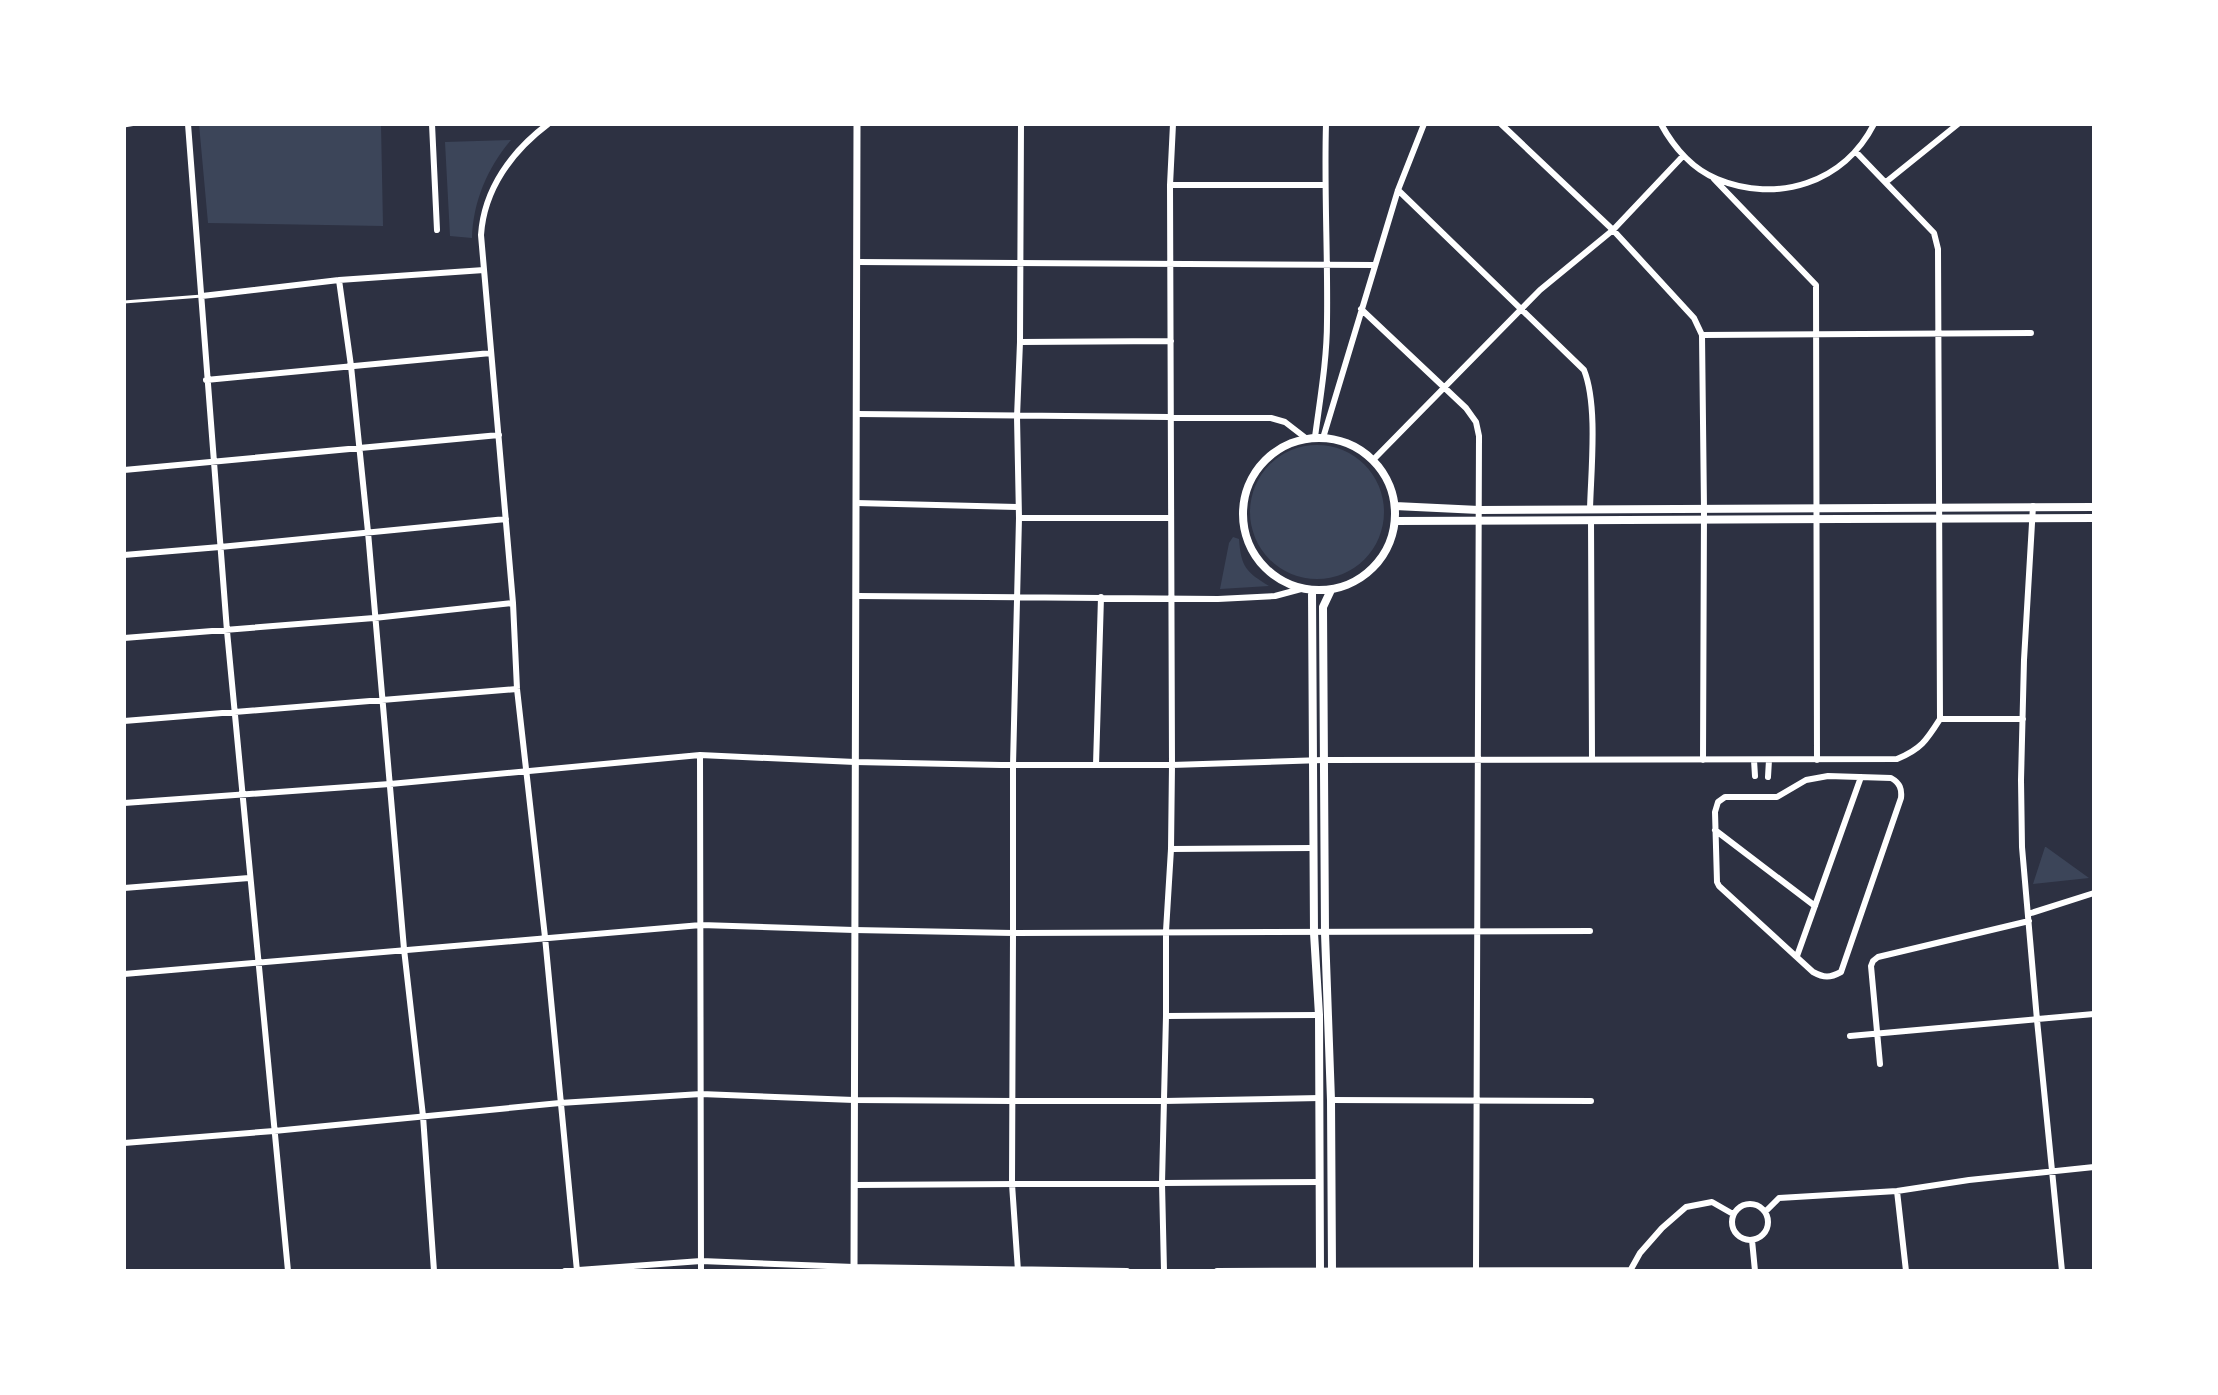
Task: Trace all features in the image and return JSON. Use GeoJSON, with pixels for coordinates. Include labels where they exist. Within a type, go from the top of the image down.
{"type":"FeatureCollection","features":[{"type":"Feature","properties":{"kind":"main road"},"geometry":{"type":"LineString","coordinates":[[1315,438],[1336,439],[1356,447],[1373,460],[1392,489],[1395,506],[1389,547],[1379,563],[1357,581],[1331,590],[1312,591],[1282,582],[1265,569],[1252,552],[1245,533],[1243,512],[1246,491],[1255,472],[1269,456],[1287,445],[1315,438]]}},
{"type":"Feature","properties":{"kind":"main road"},"geometry":{"type":"LineString","coordinates":[[1395,506],[1479,510],[1590,509],[1817,520],[2033,506],[2094,507]]}},
{"type":"Feature","properties":{"kind":"main road"},"geometry":{"type":"LineString","coordinates":[[1395,521],[1591,520],[1816,509],[2094,518]]}},
{"type":"Feature","properties":{"kind":"main road"},"geometry":{"type":"LineString","coordinates":[[1331,590],[1323,607],[1323,760],[1332,1270]]}},
{"type":"Feature","properties":{"kind":"main road"},"geometry":{"type":"LineString","coordinates":[[1312,591],[1320,1270]]}},
{"type":"Feature","properties":{"kind":"street"},"geometry":{"type":"LineString","coordinates":[[188,124],[234,712],[288,1271]]}},
{"type":"Feature","properties":{"kind":"street"},"geometry":{"type":"LineString","coordinates":[[432,124],[437,230]]}},
{"type":"Feature","properties":{"kind":"street"},"geometry":{"type":"LineString","coordinates":[[547,124],[504,168],[482,216],[517,689],[577,1270]]}},
{"type":"Feature","properties":{"kind":"street"},"geometry":{"type":"LineString","coordinates":[[854,1269],[857,124]]}},
{"type":"Feature","properties":{"kind":"street"},"geometry":{"type":"LineString","coordinates":[[1018,1270],[1012,1184],[1013,765],[1019,518],[1017,417],[1021,124]]}},
{"type":"Feature","properties":{"kind":"street"},"geometry":{"type":"LineString","coordinates":[[1164,1271],[1162,1183],[1172,765],[1170,185],[1173,124]]}},
{"type":"Feature","properties":{"kind":"street"},"geometry":{"type":"LineString","coordinates":[[1315,438],[1327,321],[1326,124]]}},
{"type":"Feature","properties":{"kind":"street"},"geometry":{"type":"LineString","coordinates":[[1315,438],[1361,309],[1398,190],[1424,124]]}},
{"type":"Feature","properties":{"kind":"street"},"geometry":{"type":"LineString","coordinates":[[1501,124],[1613,230],[1694,318],[1702,335],[1703,760]]}},
{"type":"Feature","properties":{"kind":"street"},"geometry":{"type":"LineString","coordinates":[[1714,179],[1751,190],[1790,189],[1826,176],[1856,152],[1874,124]]}},
{"type":"Feature","properties":{"kind":"street"},"geometry":{"type":"LineString","coordinates":[[1886,182],[1958,124]]}},
{"type":"Feature","properties":{"kind":"street"},"geometry":{"type":"LineString","coordinates":[[1660,125],[1683,156],[1714,179],[1816,285],[1817,760]]}},
{"type":"Feature","properties":{"kind":"street"},"geometry":{"type":"LineString","coordinates":[[124,803],[390,784],[700,755],[1013,765],[1172,765],[1312,760],[1897,759],[1923,745],[1940,719],[1938,249],[1934,233],[1856,152]]}},
{"type":"Feature","properties":{"kind":"street"},"geometry":{"type":"LineString","coordinates":[[1373,460],[1540,290],[1613,230],[1683,156]]}},
{"type":"Feature","properties":{"kind":"street"},"geometry":{"type":"LineString","coordinates":[[1170,185],[1324,185]]}},
{"type":"Feature","properties":{"kind":"street"},"geometry":{"type":"LineString","coordinates":[[1398,190],[1584,370],[1591,402],[1590,509]]}},
{"type":"Feature","properties":{"kind":"street"},"geometry":{"type":"LineString","coordinates":[[858,262],[1375,265]]}},
{"type":"Feature","properties":{"kind":"street"},"geometry":{"type":"LineString","coordinates":[[202,296],[339,280],[484,270]]}},
{"type":"Feature","properties":{"kind":"street"},"geometry":{"type":"LineString","coordinates":[[339,280],[368,532],[404,949],[423,1116],[434,1271]]}},
{"type":"Feature","properties":{"kind":"street"},"geometry":{"type":"LineString","coordinates":[[1361,309],[1466,408],[1476,422],[1479,436],[1476,1271]]}},
{"type":"Feature","properties":{"kind":"street"},"geometry":{"type":"LineString","coordinates":[[1702,335],[2031,333]]}},
{"type":"Feature","properties":{"kind":"street"},"geometry":{"type":"LineString","coordinates":[[1020,342],[1171,341]]}},
{"type":"Feature","properties":{"kind":"street"},"geometry":{"type":"LineString","coordinates":[[206,380],[491,353]]}},
{"type":"Feature","properties":{"kind":"street"},"geometry":{"type":"LineString","coordinates":[[857,414],[1278,419],[1315,438]]}},
{"type":"Feature","properties":{"kind":"street"},"geometry":{"type":"LineString","coordinates":[[124,470],[499,435]]}},
{"type":"Feature","properties":{"kind":"street"},"geometry":{"type":"LineString","coordinates":[[856,503],[1017,507]]}},
{"type":"Feature","properties":{"kind":"street"},"geometry":{"type":"LineString","coordinates":[[2033,506],[2023,719],[2022,834],[2062,1271]]}},
{"type":"Feature","properties":{"kind":"street"},"geometry":{"type":"LineString","coordinates":[[1019,518],[1171,518]]}},
{"type":"Feature","properties":{"kind":"street"},"geometry":{"type":"LineString","coordinates":[[124,555],[506,519]]}},
{"type":"Feature","properties":{"kind":"street"},"geometry":{"type":"LineString","coordinates":[[1591,520],[1592,759]]}},
{"type":"Feature","properties":{"kind":"street"},"geometry":{"type":"LineString","coordinates":[[857,596],[1172,598],[1275,596],[1301,589]]}},
{"type":"Feature","properties":{"kind":"street"},"geometry":{"type":"LineString","coordinates":[[1096,765],[1101,597]]}},
{"type":"Feature","properties":{"kind":"street"},"geometry":{"type":"LineString","coordinates":[[124,638],[374,618],[513,603]]}},
{"type":"Feature","properties":{"kind":"street"},"geometry":{"type":"LineString","coordinates":[[124,721],[517,689]]}},
{"type":"Feature","properties":{"kind":"street"},"geometry":{"type":"LineString","coordinates":[[1940,719],[2023,719]]}},
{"type":"Feature","properties":{"kind":"street"},"geometry":{"type":"LineString","coordinates":[[700,755],[701,1271]]}},
{"type":"Feature","properties":{"kind":"street"},"geometry":{"type":"LineString","coordinates":[[1754,760],[1755,776]]}},
{"type":"Feature","properties":{"kind":"street"},"geometry":{"type":"LineString","coordinates":[[1768,777],[1769,760]]}},
{"type":"Feature","properties":{"kind":"street"},"geometry":{"type":"LineString","coordinates":[[1828,776],[1861,777],[1891,778],[1899,783],[1901,798],[1841,972],[1822,977],[1719,886],[1715,812],[1718,802],[1725,797],[1777,797],[1806,780],[1828,776]]}},
{"type":"Feature","properties":{"kind":"street"},"geometry":{"type":"LineString","coordinates":[[1797,956],[1861,777]]}},
{"type":"Feature","properties":{"kind":"street"},"geometry":{"type":"LineString","coordinates":[[1754,788],[1754,797]]}},
{"type":"Feature","properties":{"kind":"street"},"geometry":{"type":"LineString","coordinates":[[1766,797],[1767,788]]}},
{"type":"Feature","properties":{"kind":"street"},"geometry":{"type":"LineString","coordinates":[[1715,830],[1815,906]]}},
{"type":"Feature","properties":{"kind":"street"},"geometry":{"type":"LineString","coordinates":[[1171,849],[1313,848]]}},
{"type":"Feature","properties":{"kind":"street"},"geometry":{"type":"LineString","coordinates":[[124,888],[249,878]]}},
{"type":"Feature","properties":{"kind":"street"},"geometry":{"type":"LineString","coordinates":[[1880,1064],[1871,966],[1878,957],[2028,918],[2094,893]]}},
{"type":"Feature","properties":{"kind":"street"},"geometry":{"type":"LineString","coordinates":[[124,974],[701,925],[1013,933],[1590,931]]}},
{"type":"Feature","properties":{"kind":"street"},"geometry":{"type":"LineString","coordinates":[[1850,1036],[2094,1014]]}},
{"type":"Feature","properties":{"kind":"street"},"geometry":{"type":"LineString","coordinates":[[1166,1016],[1319,1015]]}},
{"type":"Feature","properties":{"kind":"street"},"geometry":{"type":"LineString","coordinates":[[124,1143],[560,1103],[701,1094],[854,1100],[1320,1098]]}},
{"type":"Feature","properties":{"kind":"street"},"geometry":{"type":"LineString","coordinates":[[1331,1100],[1591,1101]]}},
{"type":"Feature","properties":{"kind":"street"},"geometry":{"type":"LineString","coordinates":[[1765,1212],[1779,1198],[1897,1191],[2094,1167]]}},
{"type":"Feature","properties":{"kind":"street"},"geometry":{"type":"LineString","coordinates":[[855,1185],[1320,1182]]}},
{"type":"Feature","properties":{"kind":"street"},"geometry":{"type":"LineString","coordinates":[[1897,1191],[1906,1271]]}},
{"type":"Feature","properties":{"kind":"street"},"geometry":{"type":"LineString","coordinates":[[1217,1271],[1630,1270],[1662,1228],[1686,1207],[1712,1202],[1733,1214]]}},
{"type":"Feature","properties":{"kind":"street"},"geometry":{"type":"LineString","coordinates":[[1755,1204],[1765,1212],[1767,1228],[1760,1237],[1744,1239],[1735,1232],[1733,1214],[1742,1205],[1755,1204]]}},
{"type":"Feature","properties":{"kind":"street"},"geometry":{"type":"LineString","coordinates":[[1752,1240],[1755,1271]]}},
{"type":"Feature","properties":{"kind":"street"},"geometry":{"type":"LineString","coordinates":[[565,1271],[701,1261],[854,1269],[1127,1271]]}},
{"type":"Feature","properties":{"kind":"lane"},"geometry":{"type":"LineString","coordinates":[[124,126],[136,124]]}},
{"type":"Feature","properties":{"kind":"lane"},"geometry":{"type":"LineString","coordinates":[[124,302],[202,296]]}},
{"type":"Feature","properties":{"kind":"shaded area"},"geometry":{"type":"Polygon","coordinates":[[[199,124],[381,124],[383,226],[208,223],[199,124]]]}},
{"type":"Feature","properties":{"kind":"shaded area"},"geometry":{"type":"Polygon","coordinates":[[[511,140],[483,185],[475,211],[472,238],[450,236],[445,142],[511,140]]]}},
{"type":"Feature","properties":{"kind":"shaded area"},"geometry":{"type":"Polygon","coordinates":[[[1317,445],[1343,450],[1365,464],[1379,486],[1384,512],[1379,538],[1365,560],[1343,574],[1317,579],[1291,574],[1269,560],[1255,538],[1250,512],[1255,486],[1269,464],[1291,450],[1317,445]]]}},
{"type":"Feature","properties":{"kind":"shaded area"},"geometry":{"type":"Polygon","coordinates":[[[1233,537],[1239,539],[1246,568],[1269,586],[1220,589],[1229,543],[1233,537]]]}},
{"type":"Feature","properties":{"kind":"shaded area"},"geometry":{"type":"Polygon","coordinates":[[[2046,847],[2089,878],[2033,884],[2046,847]]]}}]}
